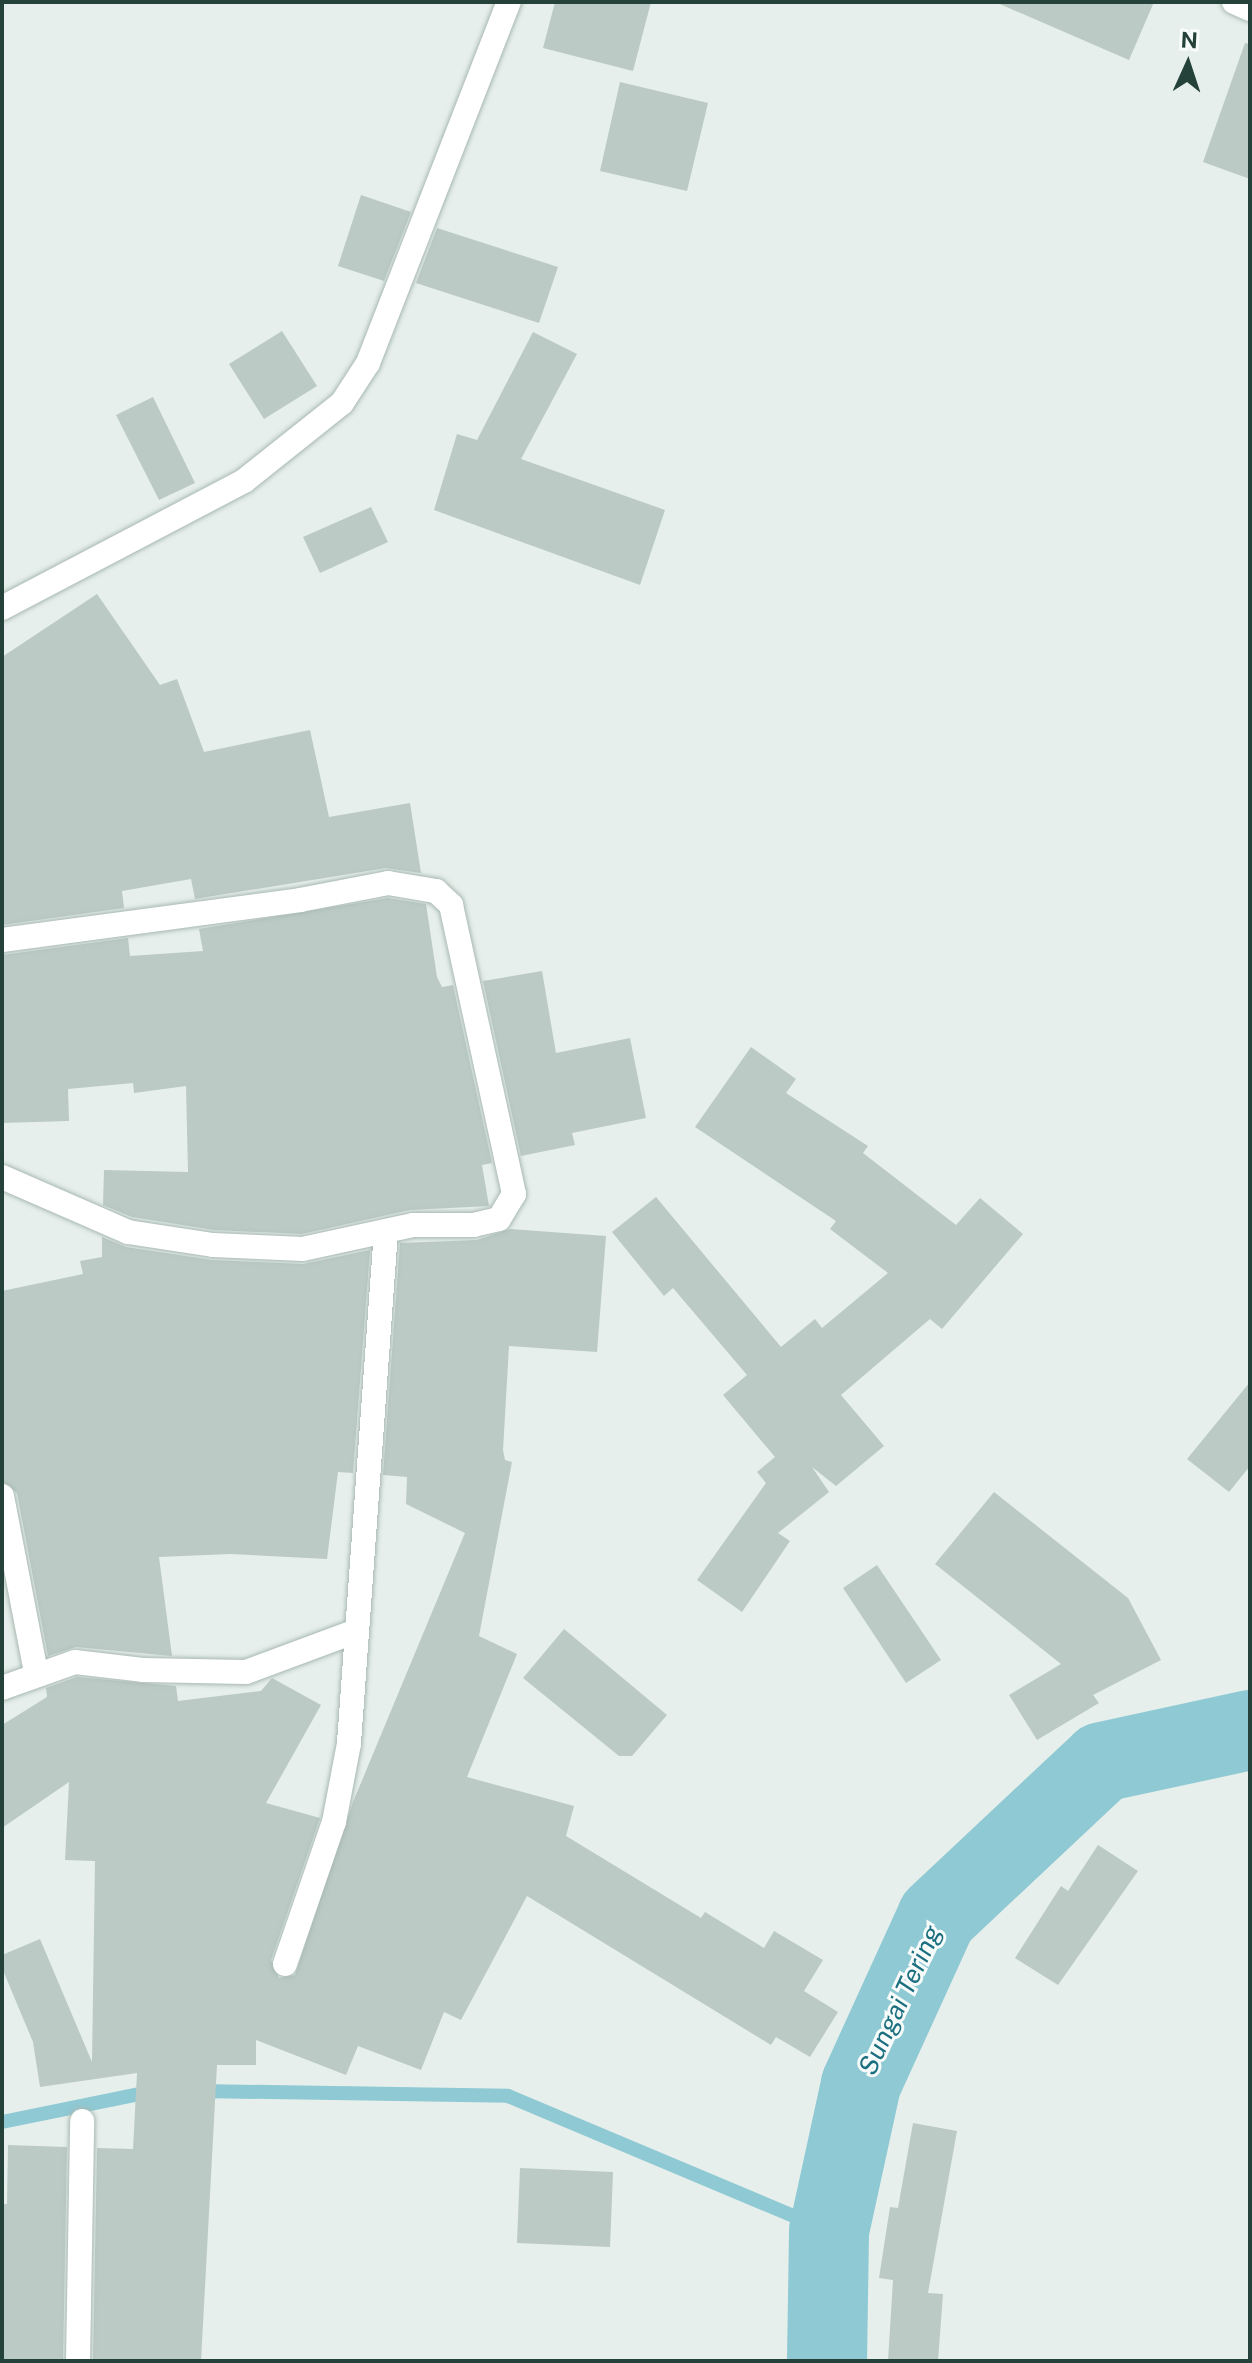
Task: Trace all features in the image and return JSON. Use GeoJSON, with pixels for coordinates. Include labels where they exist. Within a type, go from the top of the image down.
{"type":"FeatureCollection","features":[{"type":"Feature","properties":{"kind":"street"},"geometry":{"type":"LineString","coordinates":[[2,608],[244,481],[342,403],[368,363],[509,2]]}},
{"type":"Feature","properties":{"kind":"street"},"geometry":{"type":"LineString","coordinates":[[1234,2],[1250,9]]}},
{"type":"Feature","properties":{"kind":"street"},"geometry":{"type":"LineString","coordinates":[[2,940],[300,900],[388,883],[436,891],[451,905],[514,1194],[499,1219],[386,1231],[303,1249],[199,1243],[128,1232],[2,1177]]}},
{"type":"Feature","properties":{"kind":"street"},"geometry":{"type":"LineString","coordinates":[[285,1964],[334,1822],[349,1743],[386,1231]]}},
{"type":"Feature","properties":{"kind":"street"},"geometry":{"type":"LineString","coordinates":[[2,1496],[36,1673]]}},
{"type":"Feature","properties":{"kind":"street"},"geometry":{"type":"LineString","coordinates":[[2,1688],[36,1673],[75,1662],[143,1670],[246,1672],[356,1631]]}},
{"type":"Feature","properties":{"kind":"street"},"geometry":{"type":"LineString","coordinates":[[78,2361],[82,2121]]}},
{"type":"Feature","properties":{"kind":"building"},"geometry":{"type":"Polygon","coordinates":[[[555,2],[651,2],[633,71],[543,48],[555,2]]]}},
{"type":"Feature","properties":{"kind":"building"},"geometry":{"type":"Polygon","coordinates":[[[995,2],[1154,2],[1129,60],[995,2]]]}},
{"type":"Feature","properties":{"kind":"building"},"geometry":{"type":"Polygon","coordinates":[[[1245,43],[1250,44],[1250,179],[1203,162],[1245,43]]]}},
{"type":"Feature","properties":{"kind":"building"},"geometry":{"type":"Polygon","coordinates":[[[620,82],[708,103],[687,191],[600,171],[620,82]]]}},
{"type":"Feature","properties":{"kind":"building"},"geometry":{"type":"Polygon","coordinates":[[[361,195],[411,212],[384,281],[338,266],[361,195]]]}},
{"type":"Feature","properties":{"kind":"building"},"geometry":{"type":"Polygon","coordinates":[[[437,228],[558,267],[539,323],[416,283],[437,228]]]}},
{"type":"Feature","properties":{"kind":"building"},"geometry":{"type":"Polygon","coordinates":[[[282,331],[317,386],[264,419],[229,364],[282,331]]]}},
{"type":"Feature","properties":{"kind":"building"},"geometry":{"type":"Polygon","coordinates":[[[533,332],[577,354],[521,459],[665,510],[640,585],[434,510],[457,434],[477,440],[533,332]]]}},
{"type":"Feature","properties":{"kind":"building"},"geometry":{"type":"Polygon","coordinates":[[[153,397],[195,483],[159,500],[116,415],[153,397]]]}},
{"type":"Feature","properties":{"kind":"building"},"geometry":{"type":"Polygon","coordinates":[[[371,507],[388,542],[320,573],[303,537],[371,507]]]}},
{"type":"Feature","properties":{"kind":"building"},"geometry":{"type":"Polygon","coordinates":[[[97,594],[160,685],[177,679],[204,752],[310,730],[329,817],[410,803],[421,873],[386,868],[195,899],[191,879],[122,891],[124,908],[2,925],[2,657],[97,594]]]}},
{"type":"Feature","properties":{"kind":"building"},"geometry":{"type":"Polygon","coordinates":[[[388,898],[426,904],[437,977],[442,987],[453,985],[492,1163],[482,1165],[489,1206],[410,1210],[302,1234],[214,1230],[132,1217],[103,1205],[104,1170],[188,1172],[186,1086],[134,1093],[133,1083],[68,1089],[69,1121],[2,1123],[2,955],[128,938],[130,956],[203,951],[199,929],[388,898]]]}},
{"type":"Feature","properties":{"kind":"building"},"geometry":{"type":"Polygon","coordinates":[[[542,971],[556,1053],[630,1038],[646,1118],[572,1133],[575,1145],[521,1156],[483,981],[542,971]]]}},
{"type":"Feature","properties":{"kind":"building"},"geometry":{"type":"Polygon","coordinates":[[[751,1047],[796,1079],[786,1093],[868,1146],[863,1153],[956,1225],[980,1198],[1023,1234],[942,1329],[930,1319],[841,1395],[884,1446],[836,1486],[812,1467],[829,1492],[778,1533],[790,1541],[742,1612],[697,1580],[766,1483],[757,1472],[775,1457],[723,1395],[747,1375],[673,1288],[664,1296],[612,1232],[656,1197],[781,1347],[815,1319],[822,1328],[888,1273],[830,1229],[836,1221],[695,1127],[751,1047]]]}},
{"type":"Feature","properties":{"kind":"building"},"geometry":{"type":"Polygon","coordinates":[[[510,1229],[606,1236],[597,1352],[509,1346],[503,1450],[505,1460],[512,1462],[479,1636],[517,1654],[467,1777],[574,1806],[566,1836],[701,1918],[705,1912],[764,1948],[774,1931],[823,1960],[804,1991],[838,2012],[810,2057],[776,2037],[771,2045],[527,1896],[461,2020],[444,2012],[421,2070],[358,2046],[346,2075],[256,2040],[256,2065],[217,2065],[201,2361],[93,2361],[97,2148],[133,2149],[137,2073],[40,2087],[33,2042],[2,1968],[2,1955],[40,1939],[92,2062],[95,1861],[65,1860],[69,1782],[2,1828],[2,1725],[47,1697],[46,1688],[77,1677],[176,1686],[178,1701],[261,1691],[272,1678],[321,1705],[266,1803],[320,1818],[271,1960],[279,1978],[295,1975],[353,1802],[465,1533],[406,1504],[407,1477],[383,1475],[400,1243],[477,1240],[510,1229]]]}},
{"type":"Feature","properties":{"kind":"building"},"geometry":{"type":"Polygon","coordinates":[[[102,1237],[126,1247],[212,1260],[303,1264],[370,1250],[353,1473],[338,1472],[327,1559],[230,1554],[159,1557],[172,1656],[76,1647],[48,1656],[17,1493],[2,1481],[2,1291],[83,1274],[80,1261],[102,1257],[102,1237]]]}},
{"type":"Feature","properties":{"kind":"building"},"geometry":{"type":"Polygon","coordinates":[[[1250,1382],[1250,1466],[1229,1492],[1187,1459],[1250,1382]]]}},
{"type":"Feature","properties":{"kind":"building"},"geometry":{"type":"Polygon","coordinates":[[[994,1492],[1128,1598],[1161,1660],[1093,1695],[1099,1703],[1037,1740],[1009,1695],[1061,1664],[935,1564],[994,1492]]]}},
{"type":"Feature","properties":{"kind":"building"},"geometry":{"type":"Polygon","coordinates":[[[877,1565],[941,1660],[906,1683],[843,1588],[877,1565]]]}},
{"type":"Feature","properties":{"kind":"building"},"geometry":{"type":"Polygon","coordinates":[[[564,1629],[667,1715],[632,1756],[619,1756],[523,1678],[564,1629]]]}},
{"type":"Feature","properties":{"kind":"building"},"geometry":{"type":"Polygon","coordinates":[[[1098,1845],[1138,1871],[1058,1985],[1015,1958],[1061,1886],[1068,1891],[1098,1845]]]}},
{"type":"Feature","properties":{"kind":"building"},"geometry":{"type":"Polygon","coordinates":[[[913,2123],[957,2131],[928,2293],[943,2294],[938,2361],[888,2361],[893,2280],[879,2278],[890,2207],[898,2208],[913,2123]]]}},
{"type":"Feature","properties":{"kind":"building"},"geometry":{"type":"Polygon","coordinates":[[[8,2145],[67,2147],[63,2361],[2,2361],[2,2204],[7,2204],[8,2145]]]}},
{"type":"Feature","properties":{"kind":"building"},"geometry":{"type":"Polygon","coordinates":[[[520,2168],[613,2172],[610,2247],[517,2243],[520,2168]]]}},
{"type":"Feature","properties":{"kind":"waterway","name":"Sungai Tering"},"geometry":{"type":"LineString","coordinates":[[827,2361],[829,2231],[861,2084],[937,1917],[1102,1762],[1250,1730]]}},
{"type":"Feature","properties":{"kind":"waterway"},"geometry":{"type":"LineString","coordinates":[[2,2122],[155,2091]]}},
{"type":"Feature","properties":{"kind":"waterway"},"geometry":{"type":"LineString","coordinates":[[199,2091],[508,2096],[829,2231]]}}]}
